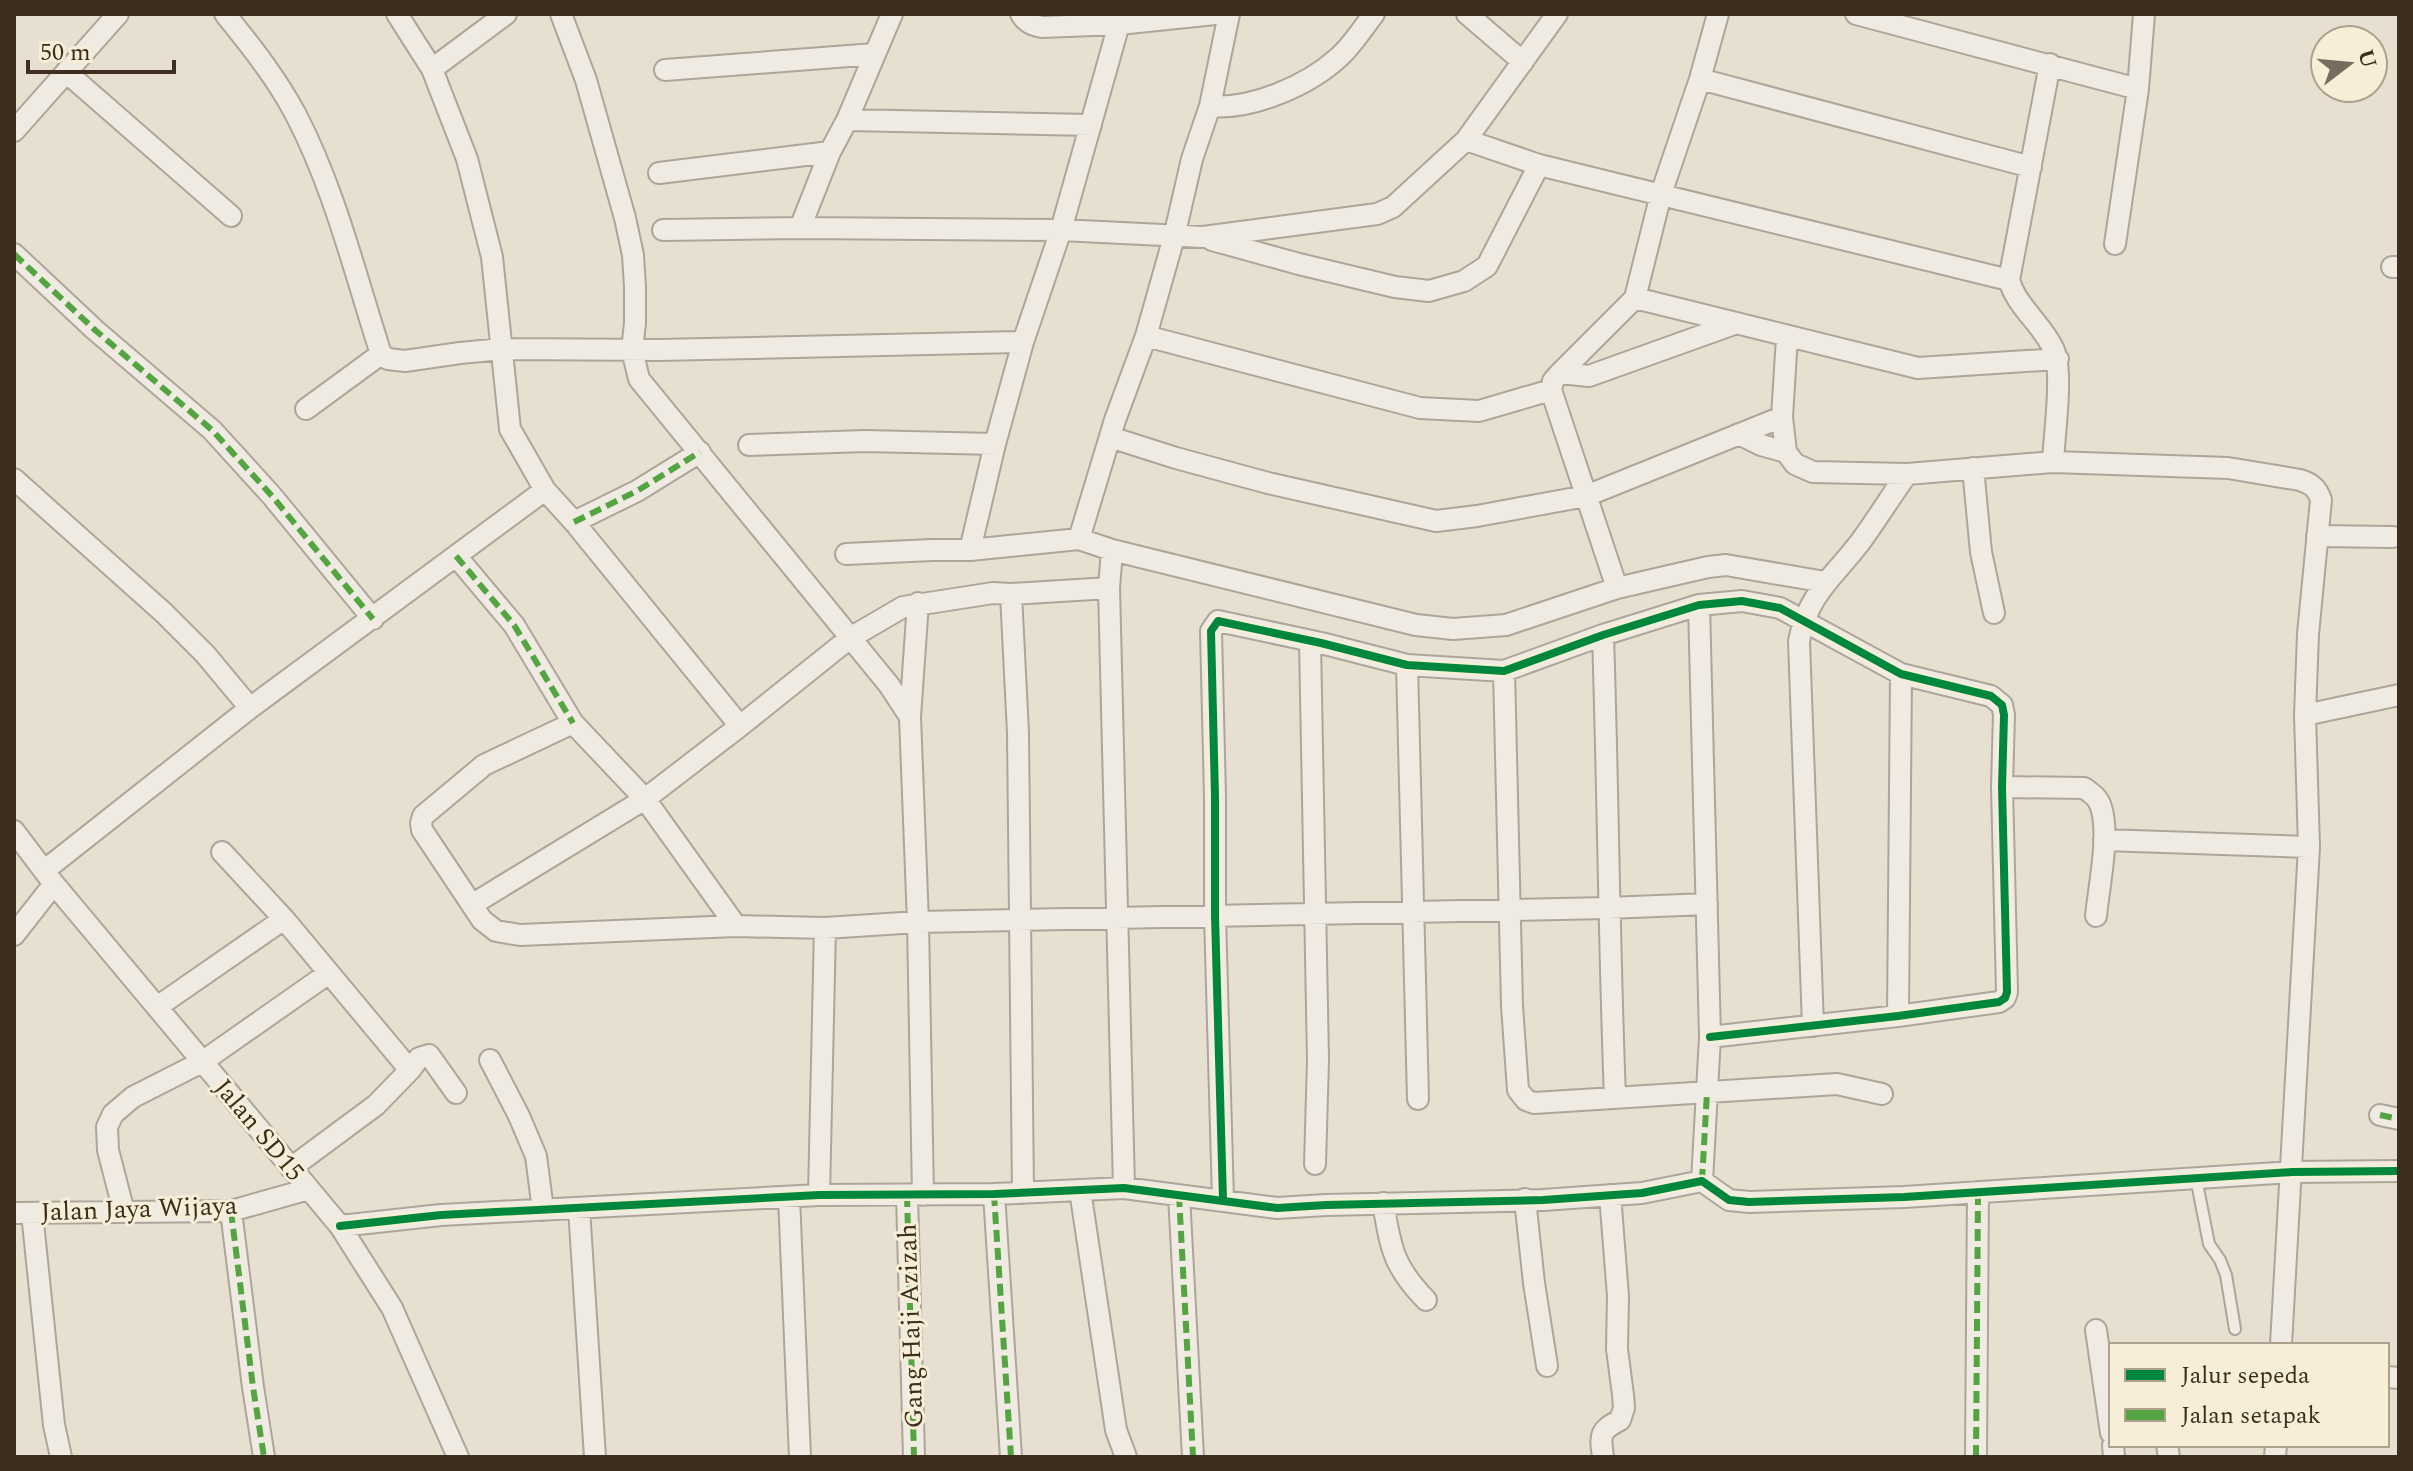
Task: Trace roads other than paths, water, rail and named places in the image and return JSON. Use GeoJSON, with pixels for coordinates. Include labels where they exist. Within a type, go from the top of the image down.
{"type":"FeatureCollection","features":[{"type":"Feature","properties":{"kind":"street"},"geometry":{"type":"LineString","coordinates":[[14,131],[118,14]]}},
{"type":"Feature","properties":{"kind":"street"},"geometry":{"type":"LineString","coordinates":[[225,14],[261,59],[295,115],[326,184],[381,354],[388,359],[405,361],[502,349],[659,350],[1023,342]]}},
{"type":"Feature","properties":{"kind":"street"},"geometry":{"type":"LineString","coordinates":[[397,14],[432,69],[467,159],[492,257],[510,429],[545,490],[740,726]]}},
{"type":"Feature","properties":{"kind":"street"},"geometry":{"type":"LineString","coordinates":[[432,69],[506,14]]}},
{"type":"Feature","properties":{"kind":"street"},"geometry":{"type":"LineString","coordinates":[[561,14],[586,80],[630,243],[635,287],[634,350],[639,379],[895,693],[910,717]]}},
{"type":"Feature","properties":{"kind":"street"},"geometry":{"type":"LineString","coordinates":[[800,228],[830,152],[892,14]]}},
{"type":"Feature","properties":{"kind":"street"},"geometry":{"type":"LineString","coordinates":[[1021,14],[1032,24],[1042,27],[1119,24],[1215,14]]}},
{"type":"Feature","properties":{"kind":"street"},"geometry":{"type":"LineString","coordinates":[[1079,539],[1110,437],[1146,336],[1192,159],[1210,106],[1229,14]]}},
{"type":"Feature","properties":{"kind":"street"},"geometry":{"type":"LineString","coordinates":[[1210,106],[1247,104],[1269,97],[1318,72],[1337,58],[1374,14]]}},
{"type":"Feature","properties":{"kind":"street"},"geometry":{"type":"LineString","coordinates":[[1467,14],[1523,62]]}},
{"type":"Feature","properties":{"kind":"street"},"geometry":{"type":"LineString","coordinates":[[663,230],[1061,230],[1203,237],[1377,214],[1393,207],[1466,140],[1557,14]]}},
{"type":"Feature","properties":{"kind":"street"},"geometry":{"type":"LineString","coordinates":[[1556,381],[1635,298],[1661,194],[1700,79],[1718,14]]}},
{"type":"Feature","properties":{"kind":"street"},"geometry":{"type":"LineString","coordinates":[[1856,14],[2138,89]]}},
{"type":"Feature","properties":{"kind":"street"},"geometry":{"type":"LineString","coordinates":[[2115,244],[2138,89],[2144,14]]}},
{"type":"Feature","properties":{"kind":"street"},"geometry":{"type":"LineString","coordinates":[[970,550],[1023,342],[1061,230],[1119,24]]}},
{"type":"Feature","properties":{"kind":"street"},"geometry":{"type":"LineString","coordinates":[[665,70],[875,54]]}},
{"type":"Feature","properties":{"kind":"street"},"geometry":{"type":"LineString","coordinates":[[2050,64],[2009,280],[2016,298],[2046,335],[2058,359],[2053,462]]}},
{"type":"Feature","properties":{"kind":"street"},"geometry":{"type":"LineString","coordinates":[[66,72],[231,216]]}},
{"type":"Feature","properties":{"kind":"street"},"geometry":{"type":"LineString","coordinates":[[1700,79],[2031,167]]}},
{"type":"Feature","properties":{"kind":"street"},"geometry":{"type":"LineString","coordinates":[[847,120],[1091,125]]}},
{"type":"Feature","properties":{"kind":"street"},"geometry":{"type":"LineString","coordinates":[[1466,140],[1539,165],[2009,280]]}},
{"type":"Feature","properties":{"kind":"street"},"geometry":{"type":"LineString","coordinates":[[659,173],[830,152]]}},
{"type":"Feature","properties":{"kind":"street"},"geometry":{"type":"LineString","coordinates":[[1203,237],[1395,287],[1429,291],[1464,281],[1487,266],[1539,165]]}},
{"type":"Feature","properties":{"kind":"street"},"geometry":{"type":"LineString","coordinates":[[14,254],[95,330],[212,430],[272,496],[373,619]]}},
{"type":"Feature","properties":{"kind":"street"},"geometry":{"type":"LineString","coordinates":[[1635,298],[1924,369],[2058,359]]}},
{"type":"Feature","properties":{"kind":"street"},"geometry":{"type":"LineString","coordinates":[[1146,336],[1420,408],[1479,411],[1556,381],[1589,376],[1735,324]]}},
{"type":"Feature","properties":{"kind":"street"},"geometry":{"type":"LineString","coordinates":[[1787,337],[1782,417],[1786,452],[1795,464],[1813,472],[1907,474],[2053,462],[2228,468],[2310,484],[2317,490],[2321,500],[2308,634],[2305,715],[2309,847],[2281,1343]]}},
{"type":"Feature","properties":{"kind":"street"},"geometry":{"type":"LineString","coordinates":[[306,409],[381,354]]}},
{"type":"Feature","properties":{"kind":"street"},"geometry":{"type":"LineString","coordinates":[[1556,381],[1586,496],[1617,588]]}},
{"type":"Feature","properties":{"kind":"street"},"geometry":{"type":"LineString","coordinates":[[1110,437],[1268,483],[1436,521],[1586,496],[1782,417]]}},
{"type":"Feature","properties":{"kind":"street"},"geometry":{"type":"LineString","coordinates":[[1739,434],[1761,445],[1786,452]]}},
{"type":"Feature","properties":{"kind":"street"},"geometry":{"type":"LineString","coordinates":[[749,445],[865,441],[995,444]]}},
{"type":"Feature","properties":{"kind":"street"},"geometry":{"type":"LineString","coordinates":[[574,522],[637,491],[700,452]]}},
{"type":"Feature","properties":{"kind":"street"},"geometry":{"type":"LineString","coordinates":[[1973,468],[1981,552],[1994,613]]}},
{"type":"Feature","properties":{"kind":"street"},"geometry":{"type":"LineString","coordinates":[[1813,1026],[1799,641],[1806,615],[1823,585],[1859,544],[1907,474]]}},
{"type":"Feature","properties":{"kind":"street"},"geometry":{"type":"LineString","coordinates":[[14,479],[174,623],[205,654],[250,708]]}},
{"type":"Feature","properties":{"kind":"street"},"geometry":{"type":"LineString","coordinates":[[14,935],[50,877],[250,708],[545,490]]}},
{"type":"Feature","properties":{"kind":"street"},"geometry":{"type":"LineString","coordinates":[[2317,536],[2393,537]]}},
{"type":"Feature","properties":{"kind":"street"},"geometry":{"type":"LineString","coordinates":[[846,554],[970,550],[1079,539],[1112,554],[1416,625],[1453,629],[1506,625],[1617,588],[1708,567],[1726,565],[1823,585]]}},
{"type":"Feature","properties":{"kind":"street"},"geometry":{"type":"LineString","coordinates":[[1112,554],[1109,584],[1124,1188]]}},
{"type":"Feature","properties":{"kind":"street"},"geometry":{"type":"LineString","coordinates":[[456,556],[514,625],[573,723],[645,799],[736,926]]}},
{"type":"Feature","properties":{"kind":"street"},"geometry":{"type":"LineString","coordinates":[[473,904],[645,799],[850,638],[883,617],[918,603],[993,593],[1109,584]]}},
{"type":"Feature","properties":{"kind":"street"},"geometry":{"type":"LineString","coordinates":[[1011,594],[1018,733],[1023,1193]]}},
{"type":"Feature","properties":{"kind":"street"},"geometry":{"type":"LineString","coordinates":[[1223,1200],[1215,916],[1212,627],[1222,620],[1407,665],[1504,671],[1699,605],[1742,601],[1806,615],[1901,674],[1997,700],[2004,715],[2005,998],[1999,1002],[1898,1016],[1710,1037]]}},
{"type":"Feature","properties":{"kind":"street","name":"Gang Haji Azizah"},"geometry":{"type":"LineString","coordinates":[[914,1457],[918,922],[910,717],[918,603]]}},
{"type":"Feature","properties":{"kind":"street"},"geometry":{"type":"LineString","coordinates":[[1699,605],[1710,1037],[1702,1181]]}},
{"type":"Feature","properties":{"kind":"street"},"geometry":{"type":"LineString","coordinates":[[1603,635],[1615,1098]]}},
{"type":"Feature","properties":{"kind":"street"},"geometry":{"type":"LineString","coordinates":[[1310,642],[1318,1060],[1315,1164]]}},
{"type":"Feature","properties":{"kind":"street"},"geometry":{"type":"LineString","coordinates":[[1407,665],[1418,1099]]}},
{"type":"Feature","properties":{"kind":"street"},"geometry":{"type":"LineString","coordinates":[[1504,671],[1512,1006],[1518,1090],[1526,1100],[1534,1103],[1837,1084],[1882,1094]]}},
{"type":"Feature","properties":{"kind":"street"},"geometry":{"type":"LineString","coordinates":[[1898,1016],[1901,674]]}},
{"type":"Feature","properties":{"kind":"street"},"geometry":{"type":"LineString","coordinates":[[2305,715],[2399,695]]}},
{"type":"Feature","properties":{"kind":"street"},"geometry":{"type":"LineString","coordinates":[[573,723],[484,765],[423,816],[422,830],[482,920],[496,931],[520,935],[736,926],[825,928],[918,922],[1707,904]]}},
{"type":"Feature","properties":{"kind":"street"},"geometry":{"type":"LineString","coordinates":[[2002,787],[2084,788],[2101,804],[2105,828],[2096,916]]}},
{"type":"Feature","properties":{"kind":"street","name":"Jalan SD15"},"geometry":{"type":"LineString","coordinates":[[14,831],[340,1226],[392,1308],[458,1457]]}},
{"type":"Feature","properties":{"kind":"street"},"geometry":{"type":"LineString","coordinates":[[2104,840],[2309,847]]}},
{"type":"Feature","properties":{"kind":"street"},"geometry":{"type":"LineString","coordinates":[[222,852],[284,919],[410,1070]]}},
{"type":"Feature","properties":{"kind":"street"},"geometry":{"type":"LineString","coordinates":[[157,1007],[284,919]]}},
{"type":"Feature","properties":{"kind":"street"},"geometry":{"type":"LineString","coordinates":[[819,1195],[825,928]]}},
{"type":"Feature","properties":{"kind":"street"},"geometry":{"type":"LineString","coordinates":[[124,1212],[108,1150],[107,1127],[113,1114],[133,1097],[202,1062],[329,973]]}},
{"type":"Feature","properties":{"kind":"street"},"geometry":{"type":"LineString","coordinates":[[291,1168],[376,1105],[419,1058],[429,1055],[456,1093]]}},
{"type":"Feature","properties":{"kind":"street"},"geometry":{"type":"LineString","coordinates":[[490,1060],[536,1156],[543,1210]]}},
{"type":"Feature","properties":{"kind":"street"},"geometry":{"type":"LineString","coordinates":[[340,1226],[441,1215],[819,1195],[994,1194],[1124,1188],[1283,1208],[1642,1193],[1702,1181],[1729,1200],[1749,1202],[1913,1197],[2292,1172],[2399,1171]]}},
{"type":"Feature","properties":{"kind":"street","name":"Jalan Jaya Wijaya"},"geometry":{"type":"LineString","coordinates":[[23,1213],[231,1211],[309,1189]]}},
{"type":"Feature","properties":{"kind":"street"},"geometry":{"type":"LineString","coordinates":[[1080,1190],[1116,1430],[1126,1457]]}},
{"type":"Feature","properties":{"kind":"street"},"geometry":{"type":"LineString","coordinates":[[1976,1457],[1978,1192]]}},
{"type":"Feature","properties":{"kind":"street"},"geometry":{"type":"LineString","coordinates":[[994,1194],[1011,1457]]}},
{"type":"Feature","properties":{"kind":"street"},"geometry":{"type":"LineString","coordinates":[[1179,1195],[1193,1457]]}},
{"type":"Feature","properties":{"kind":"street"},"geometry":{"type":"LineString","coordinates":[[1603,1457],[1601,1435],[1606,1427],[1620,1420],[1624,1408],[1617,1349],[1618,1296],[1610,1195]]}},
{"type":"Feature","properties":{"kind":"street"},"geometry":{"type":"LineString","coordinates":[[789,1197],[800,1457]]}},
{"type":"Feature","properties":{"kind":"street"},"geometry":{"type":"LineString","coordinates":[[1525,1199],[1547,1366]]}},
{"type":"Feature","properties":{"kind":"street"},"geometry":{"type":"LineString","coordinates":[[1383,1203],[1397,1264],[1426,1300]]}},
{"type":"Feature","properties":{"kind":"street"},"geometry":{"type":"LineString","coordinates":[[579,1208],[595,1457]]}},
{"type":"Feature","properties":{"kind":"street"},"geometry":{"type":"LineString","coordinates":[[231,1211],[264,1457]]}},
{"type":"Feature","properties":{"kind":"street"},"geometry":{"type":"LineString","coordinates":[[23,1213],[61,1457]]}},
{"type":"Feature","properties":{"kind":"street"},"geometry":{"type":"LineString","coordinates":[[2096,1330],[2109,1419]]}},
{"type":"Feature","properties":{"kind":"lane"},"geometry":{"type":"LineString","coordinates":[[2196,1178],[2209,1244],[2226,1275],[2235,1329]]}}]}
